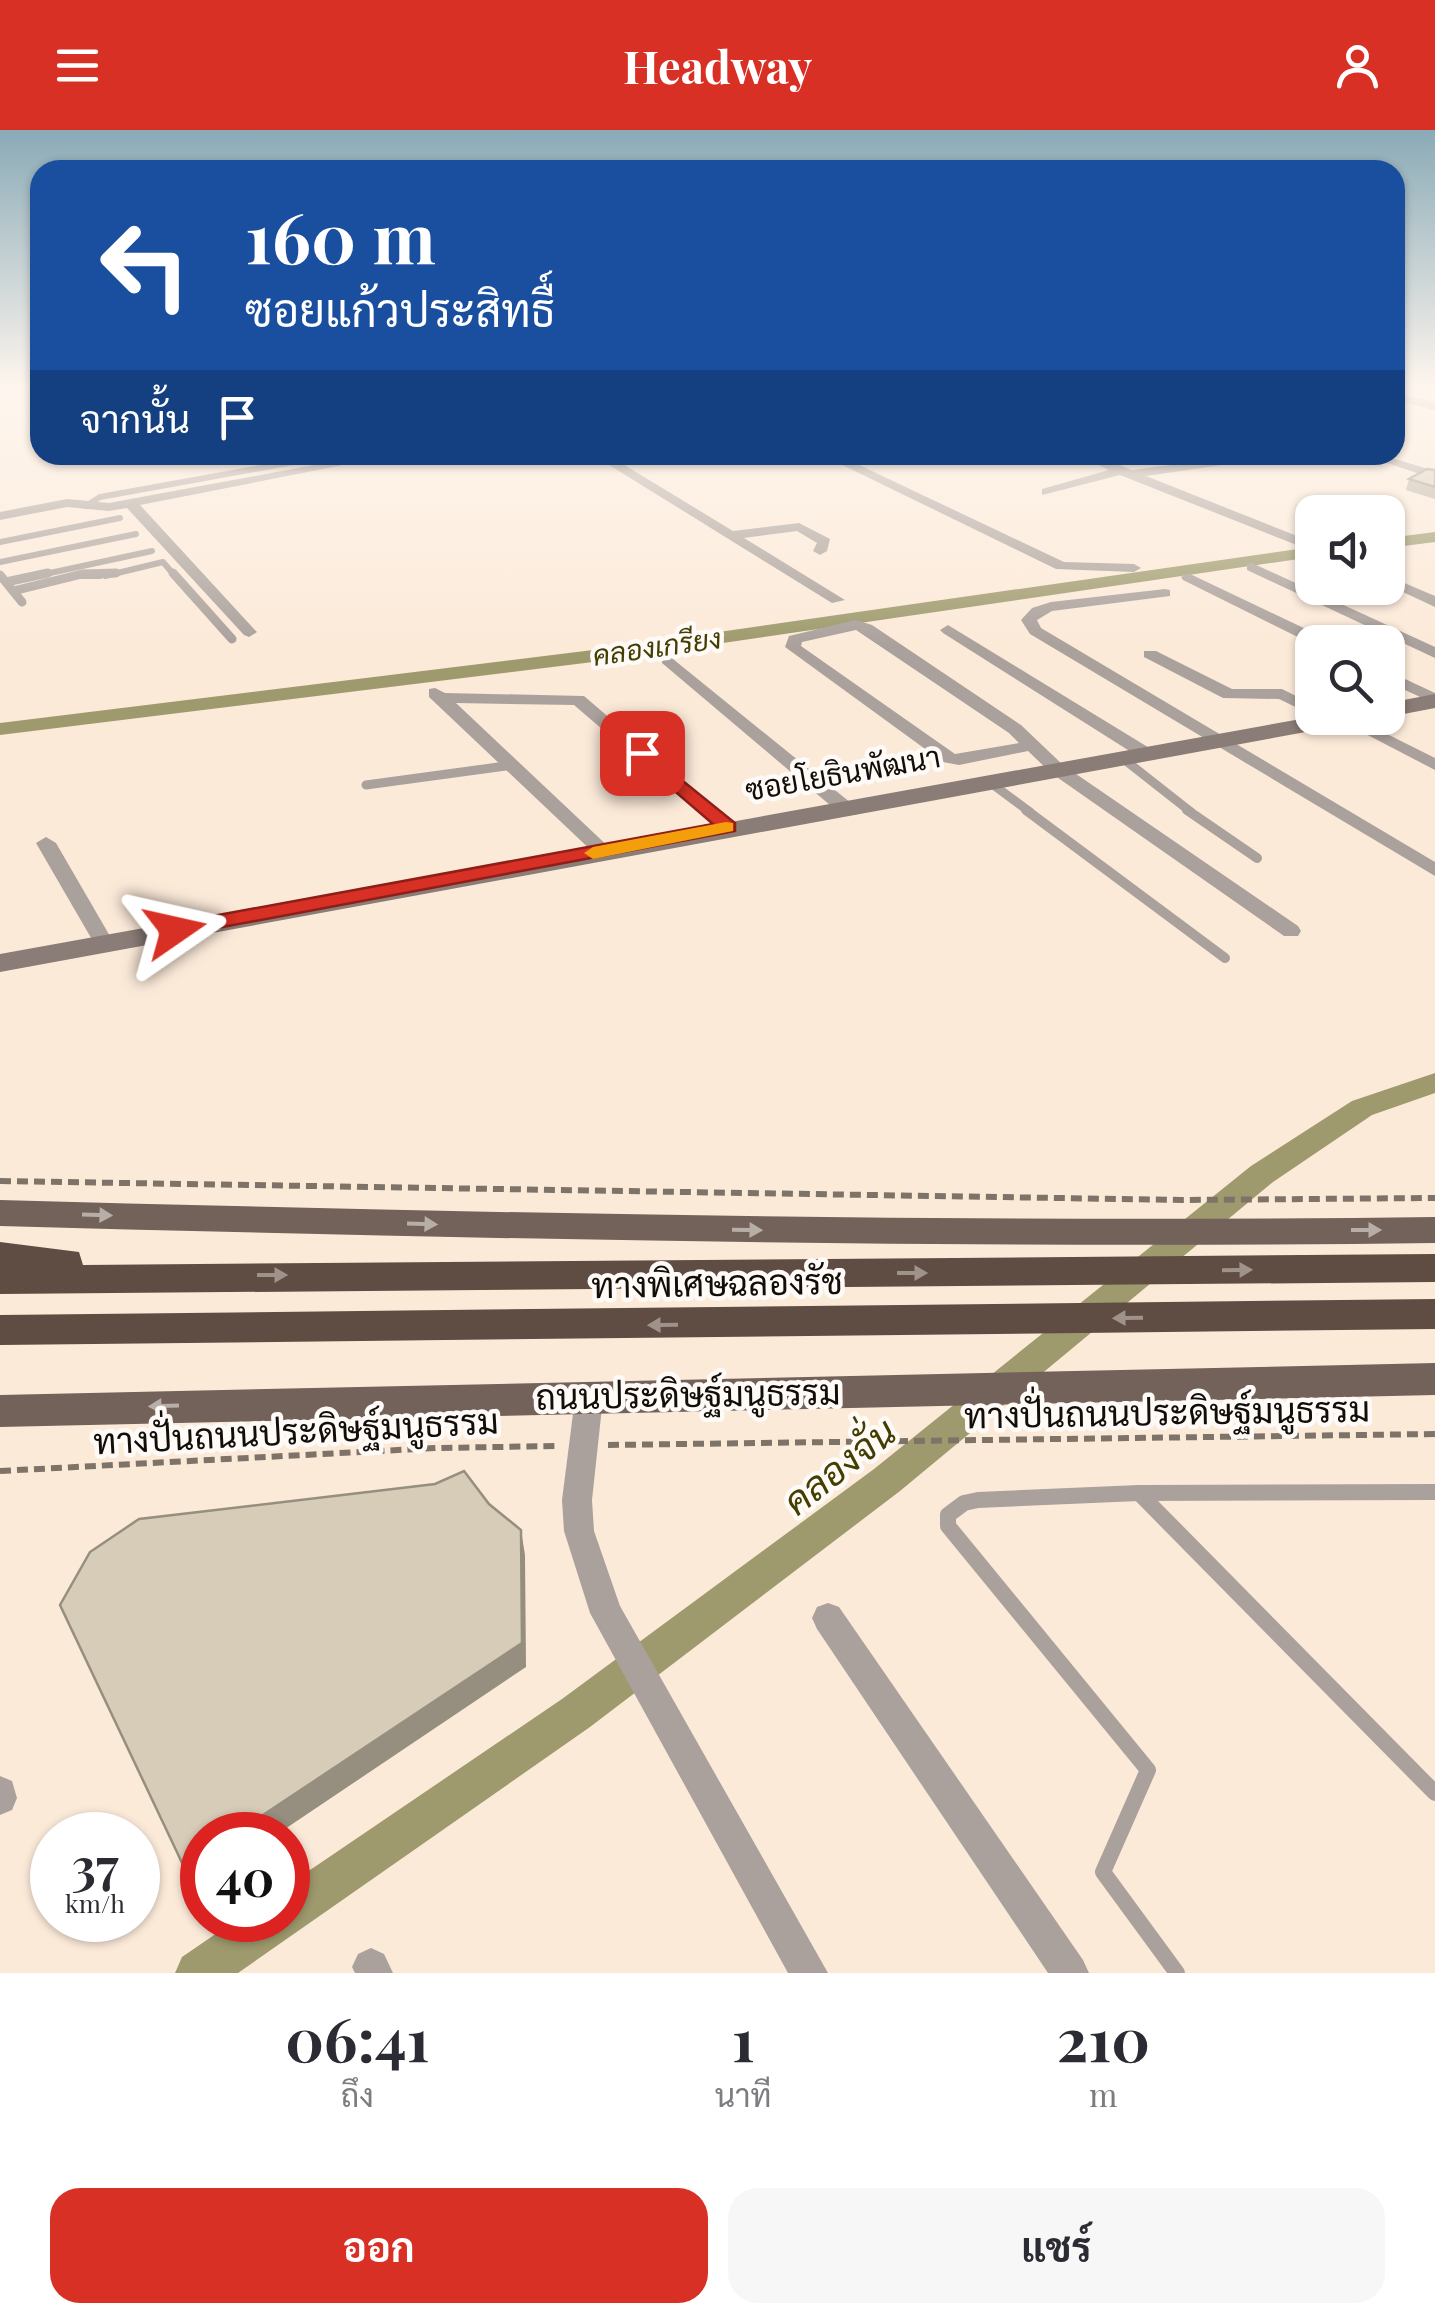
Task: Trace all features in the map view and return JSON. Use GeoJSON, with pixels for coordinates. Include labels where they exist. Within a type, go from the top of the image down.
{"type":"FeatureCollection","features":[{"type":"Feature","properties":{"kind":"highway"},"geometry":{"type":"LineString","coordinates":[[0,1256],[205,1275]]}},
{"type":"Feature","properties":{"kind":"highway","name":"ทางพิเศษฉลองรัช"},"geometry":{"type":"LineString","coordinates":[[0,1280],[205,1275],[1435,1268]]}},
{"type":"Feature","properties":{"kind":"highway","name":"ทางพิเศษฉลองรัช"},"geometry":{"type":"LineString","coordinates":[[0,1330],[1435,1314]]}},
{"type":"Feature","properties":{"kind":"highway"},"geometry":{"type":"LineString","coordinates":[[0,1339],[67,1330]]}},
{"type":"Feature","properties":{"kind":"main road"},"geometry":{"type":"LineString","coordinates":[[0,1214],[578,1228],[1110,1234],[1435,1230]]}},
{"type":"Feature","properties":{"kind":"main road","name":"ถนนประดิษฐ์มนูธรรม"},"geometry":{"type":"LineString","coordinates":[[0,1411],[1435,1380]]}},
{"type":"Feature","properties":{"kind":"street"},"geometry":{"type":"LineString","coordinates":[[0,516],[66,504],[130,503],[286,474]]}},
{"type":"Feature","properties":{"kind":"street"},"geometry":{"type":"LineString","coordinates":[[630,474],[837,600]]}},
{"type":"Feature","properties":{"kind":"street"},"geometry":{"type":"LineString","coordinates":[[868,474],[1061,566],[1134,568]]}},
{"type":"Feature","properties":{"kind":"street"},"geometry":{"type":"LineString","coordinates":[[1047,492],[1120,474]]}},
{"type":"Feature","properties":{"kind":"street"},"geometry":{"type":"LineString","coordinates":[[1127,474],[1295,541]]}},
{"type":"Feature","properties":{"kind":"street"},"geometry":{"type":"LineString","coordinates":[[130,503],[249,632]]}},
{"type":"Feature","properties":{"kind":"street"},"geometry":{"type":"LineString","coordinates":[[0,526],[70,513],[86,506]]}},
{"type":"Feature","properties":{"kind":"street"},"geometry":{"type":"LineString","coordinates":[[730,535],[799,527],[825,542],[820,551]]}},
{"type":"Feature","properties":{"kind":"street"},"geometry":{"type":"LineString","coordinates":[[1252,567],[1435,654]]}},
{"type":"Feature","properties":{"kind":"street"},"geometry":{"type":"LineString","coordinates":[[1188,576],[1295,629]]}},
{"type":"Feature","properties":{"kind":"street"},"geometry":{"type":"LineString","coordinates":[[1405,588],[1435,602]]}},
{"type":"Feature","properties":{"kind":"street"},"geometry":{"type":"LineString","coordinates":[[1165,594],[1051,607],[1037,610],[1029,620],[1035,630],[1435,870]]}},
{"type":"Feature","properties":{"kind":"street"},"geometry":{"type":"LineString","coordinates":[[1028,746],[959,760],[949,758],[793,647],[795,639],[861,626],[1014,729],[1057,769],[1291,930]]}},
{"type":"Feature","properties":{"kind":"street"},"geometry":{"type":"LineString","coordinates":[[948,630],[1133,755]]}},
{"type":"Feature","properties":{"kind":"street"},"geometry":{"type":"LineString","coordinates":[[1150,654],[1229,694],[1282,694],[1295,700]]}},
{"type":"Feature","properties":{"kind":"street"},"geometry":{"type":"LineString","coordinates":[[668,660],[844,807]]}},
{"type":"Feature","properties":{"kind":"street"},"geometry":{"type":"LineString","coordinates":[[1405,685],[1435,700]]}},
{"type":"Feature","properties":{"kind":"street"},"geometry":{"type":"LineString","coordinates":[[604,851],[435,693],[578,700],[728,827]]}},
{"type":"Feature","properties":{"kind":"street"},"geometry":{"type":"LineString","coordinates":[[1405,706],[1435,700]]}},
{"type":"Feature","properties":{"kind":"street","name":"ซอยโยธินพัฒนา"},"geometry":{"type":"LineString","coordinates":[[0,963],[1295,724]]}},
{"type":"Feature","properties":{"kind":"street"},"geometry":{"type":"LineString","coordinates":[[1371,735],[1435,765]]}},
{"type":"Feature","properties":{"kind":"street"},"geometry":{"type":"LineString","coordinates":[[46,843],[104,943]]}},
{"type":"Feature","properties":{"kind":"street"},"geometry":{"type":"LineString","coordinates":[[589,1398],[577,1500],[579,1532],[606,1613],[810,1973]]}},
{"type":"Feature","properties":{"kind":"street"},"geometry":{"type":"LineString","coordinates":[[828,1618],[1070,1973]]}},
{"type":"Feature","properties":{"kind":"lane"},"geometry":{"type":"LineString","coordinates":[[86,506],[100,496],[224,474]]}},
{"type":"Feature","properties":{"kind":"lane"},"geometry":{"type":"LineString","coordinates":[[109,506],[232,639]]}},
{"type":"Feature","properties":{"kind":"lane"},"geometry":{"type":"LineString","coordinates":[[0,542],[120,518]]}},
{"type":"Feature","properties":{"kind":"lane"},"geometry":{"type":"LineString","coordinates":[[0,562],[136,534]]}},
{"type":"Feature","properties":{"kind":"lane"},"geometry":{"type":"LineString","coordinates":[[22,602],[3,579],[152,551]]}},
{"type":"Feature","properties":{"kind":"lane"},"geometry":{"type":"LineString","coordinates":[[13,591],[82,574],[104,576],[163,562]]}},
{"type":"Feature","properties":{"kind":"lane"},"geometry":{"type":"LineString","coordinates":[[1133,755],[1156,788],[1258,858]]}},
{"type":"Feature","properties":{"kind":"lane"},"geometry":{"type":"LineString","coordinates":[[366,785],[513,765]]}},
{"type":"Feature","properties":{"kind":"lane"},"geometry":{"type":"LineString","coordinates":[[988,781],[1225,958]]}},
{"type":"Feature","properties":{"kind":"lane"},"geometry":{"type":"LineString","coordinates":[[1177,1973],[1102,1872],[1148,1770],[948,1526],[948,1515],[964,1502],[1138,1493],[1435,1492]]}},
{"type":"Feature","properties":{"kind":"lane"},"geometry":{"type":"LineString","coordinates":[[1138,1493],[1435,1793]]}},
{"type":"Feature","properties":{"kind":"path"},"geometry":{"type":"LineString","coordinates":[[0,1181],[1182,1200],[1435,1198]]}},
{"type":"Feature","properties":{"kind":"path","name":"ทางปั่นถนนประดิษฐ์มนูธรรม"},"geometry":{"type":"LineString","coordinates":[[0,1471],[436,1448],[1435,1434]]}},
{"type":"Feature","properties":{"kind":"building"},"geometry":{"type":"Polygon","coordinates":[[[1418,474],[1435,474],[1435,487],[1409,479],[1418,474]]]}},
{"type":"Feature","properties":{"kind":"building"},"geometry":{"type":"Polygon","coordinates":[[[464,1471],[489,1504],[521,1530],[522,1643],[268,1812],[180,1812],[180,1859],[60,1605],[90,1552],[139,1519],[435,1484],[464,1471]]]}},
{"type":"Feature","properties":{"kind":"waterway","name":"คลองเกรียง"},"geometry":{"type":"LineString","coordinates":[[1405,541],[1435,537]]}},
{"type":"Feature","properties":{"kind":"waterway","name":"คลองเกรียง"},"geometry":{"type":"LineString","coordinates":[[0,729],[593,656],[1295,554]]}},
{"type":"Feature","properties":{"kind":"waterway","name":"คลองจั่น"},"geometry":{"type":"LineString","coordinates":[[310,1896],[576,1713],[887,1480],[1262,1174],[1362,1108],[1435,1083]]}},
{"type":"Feature","properties":{"kind":"waterway","name":"คลองจั่น"},"geometry":{"type":"LineString","coordinates":[[198,1973],[243,1942]]}},
{"type":"Feature","properties":{"kind":"slow traffic"},"geometry":{"type":"LineString","coordinates":[[593,853],[726,827]]}},
{"type":"Feature","properties":{"kind":"route"},"geometry":{"type":"LineString","coordinates":[[175,930],[728,827],[642,753]]}}]}
